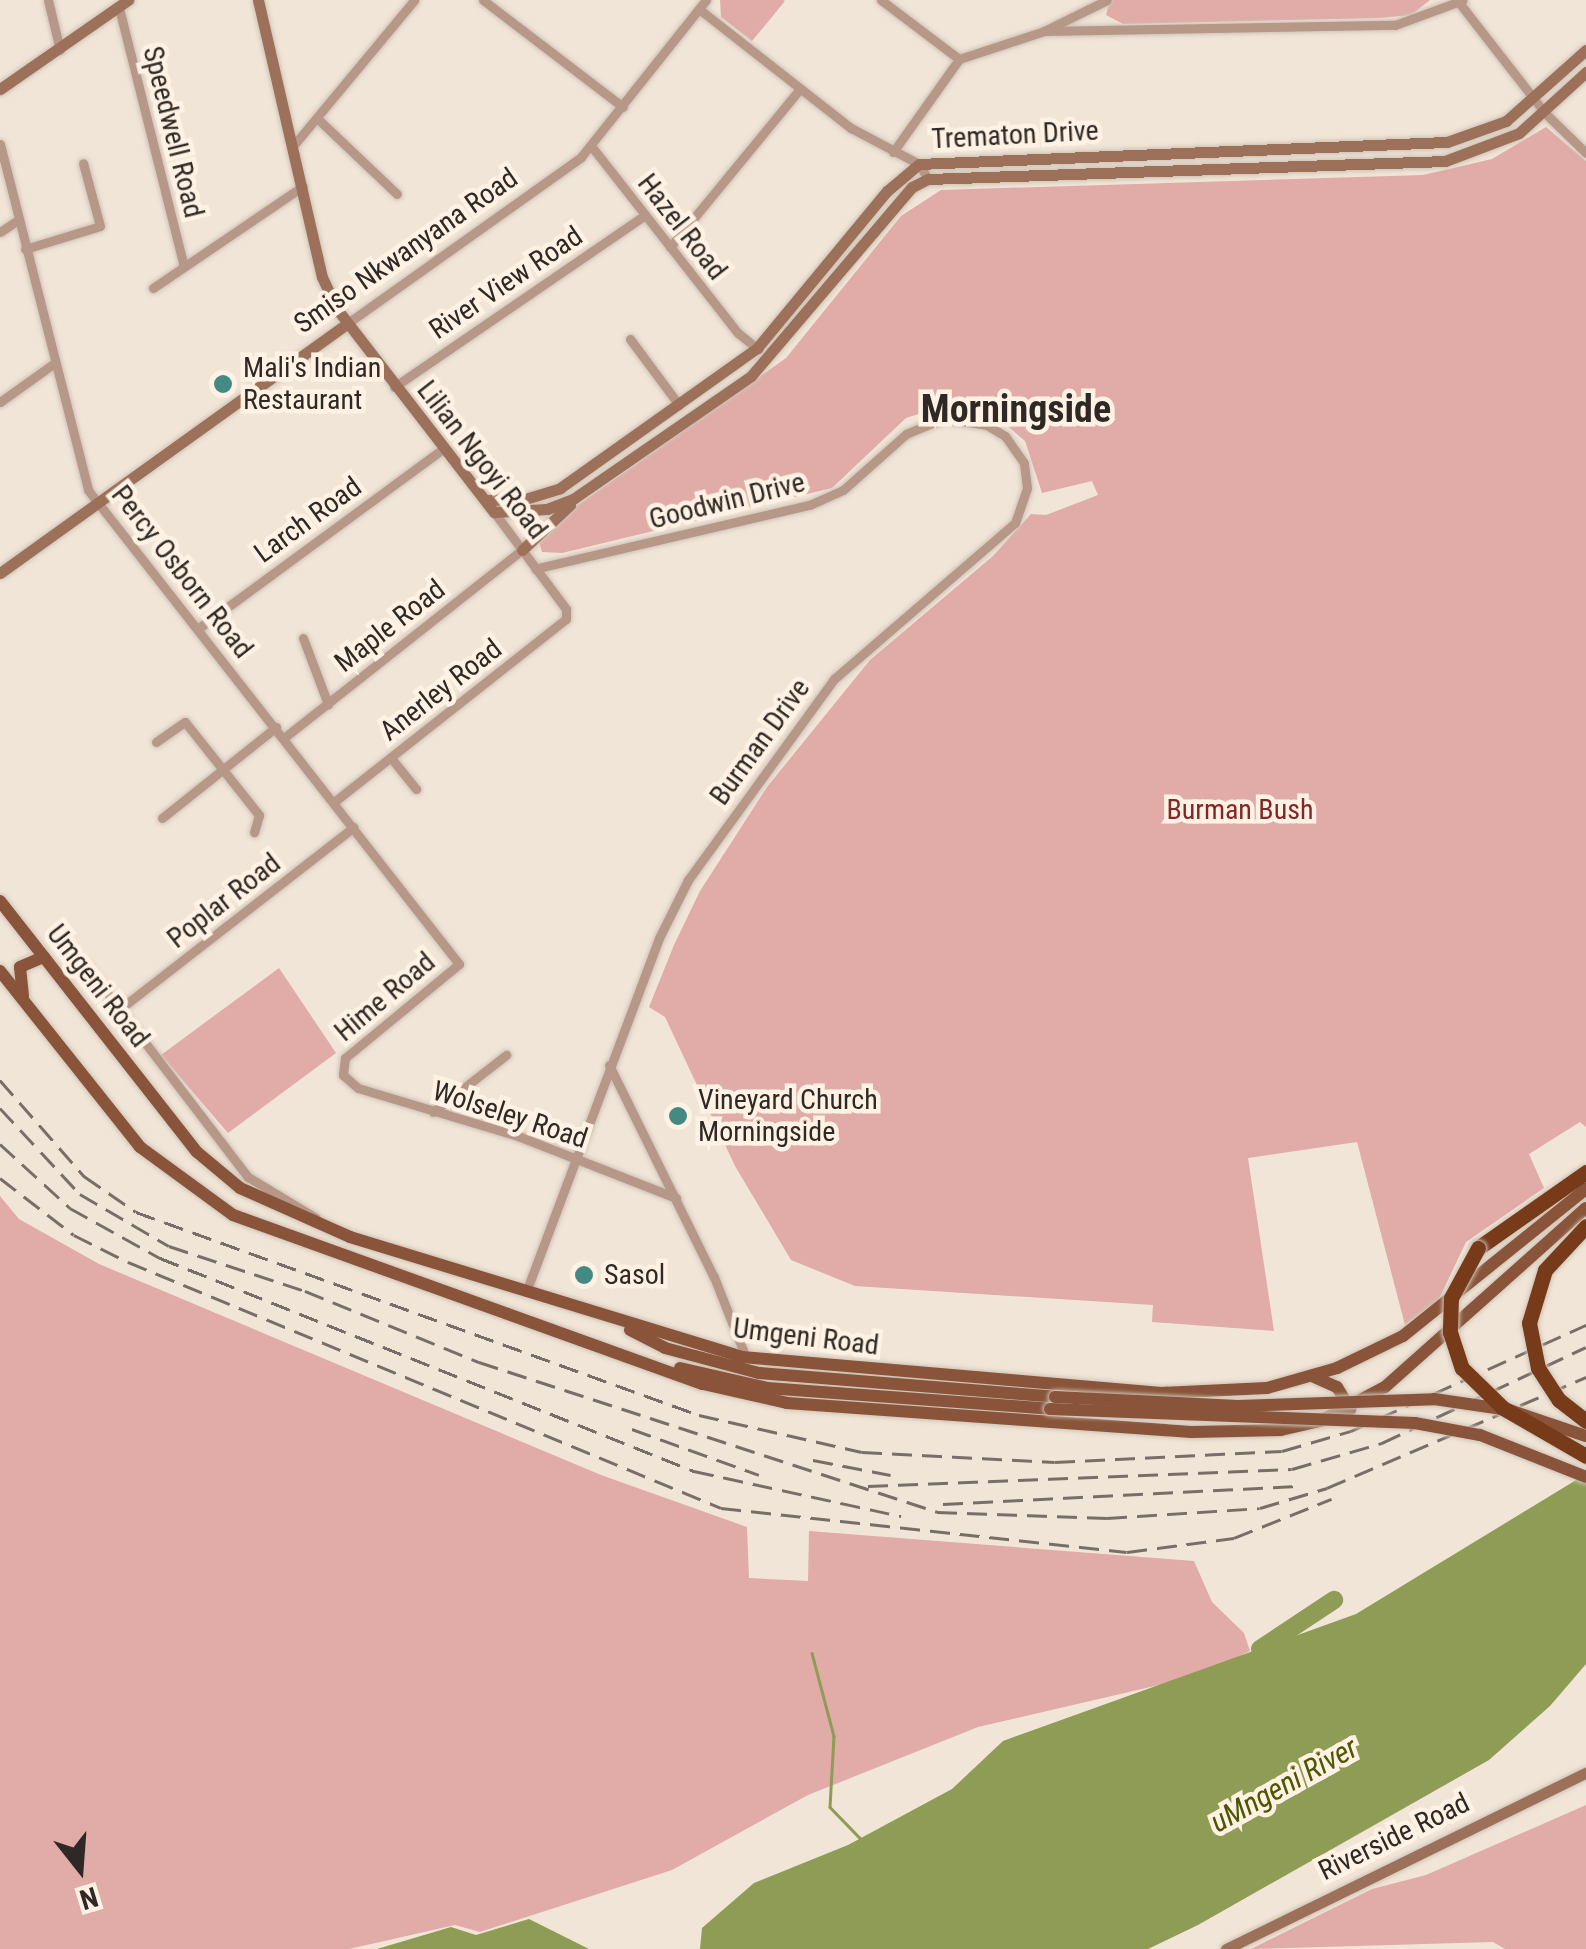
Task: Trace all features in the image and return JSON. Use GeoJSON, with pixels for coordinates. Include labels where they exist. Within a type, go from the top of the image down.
{"type":"FeatureCollection","features":[{"type":"Feature","properties":{"kind":"highway"},"geometry":{"type":"LineString","coordinates":[[1586,1172],[1478,1248],[1456,1279],[1449,1324],[1462,1368],[1487,1395],[1586,1456]]}},
{"type":"Feature","properties":{"kind":"highway"},"geometry":{"type":"LineString","coordinates":[[1586,1226],[1541,1277],[1529,1323],[1538,1368],[1560,1400],[1586,1420]]}},
{"type":"Feature","properties":{"kind":"main road","name":"Umgeni Road"},"geometry":{"type":"LineString","coordinates":[[0,901],[197,1152],[240,1188],[324,1228],[625,1325],[746,1358],[1184,1394],[1245,1392],[1312,1376],[1379,1350],[1434,1315],[1586,1188]]}},
{"type":"Feature","properties":{"kind":"main road"},"geometry":{"type":"LineString","coordinates":[[23,998],[20,967],[44,958]]}},
{"type":"Feature","properties":{"kind":"main road"},"geometry":{"type":"LineString","coordinates":[[0,971],[140,1146],[204,1198],[280,1236],[757,1398],[1237,1433],[1281,1430],[1350,1409],[1404,1371],[1586,1208]]}},
{"type":"Feature","properties":{"kind":"main road"},"geometry":{"type":"LineString","coordinates":[[625,1325],[651,1344],[759,1373],[1052,1403],[1238,1406],[1434,1399],[1509,1410],[1586,1436]]}},
{"type":"Feature","properties":{"kind":"main road"},"geometry":{"type":"LineString","coordinates":[[634,1356],[767,1388],[1415,1423],[1480,1436],[1586,1477]]}},
{"type":"Feature","properties":{"kind":"main road"},"geometry":{"type":"LineString","coordinates":[[1312,1376],[1338,1387],[1350,1409]]}},
{"type":"Feature","properties":{"kind":"street"},"geometry":{"type":"LineString","coordinates":[[48,0],[60,50]]}},
{"type":"Feature","properties":{"kind":"street","name":"Lilian Ngoyi Road"},"geometry":{"type":"LineString","coordinates":[[258,0],[322,277],[345,325],[485,500],[566,609]]}},
{"type":"Feature","properties":{"kind":"street"},"geometry":{"type":"LineString","coordinates":[[293,146],[320,121],[414,0]]}},
{"type":"Feature","properties":{"kind":"street"},"geometry":{"type":"LineString","coordinates":[[483,0],[623,107]]}},
{"type":"Feature","properties":{"kind":"street","name":"Smiso Nkwanyana Road"},"geometry":{"type":"LineString","coordinates":[[0,573],[592,147],[706,0]]}},
{"type":"Feature","properties":{"kind":"street"},"geometry":{"type":"LineString","coordinates":[[881,0],[958,59]]}},
{"type":"Feature","properties":{"kind":"street"},"geometry":{"type":"LineString","coordinates":[[898,155],[958,59],[1044,32],[1106,0]]}},
{"type":"Feature","properties":{"kind":"street"},"geometry":{"type":"LineString","coordinates":[[1044,32],[1395,25],[1460,1],[1534,100],[1586,153]]}},
{"type":"Feature","properties":{"kind":"street"},"geometry":{"type":"LineString","coordinates":[[0,89],[124,4]]}},
{"type":"Feature","properties":{"kind":"street","name":"Speedwell Road"},"geometry":{"type":"LineString","coordinates":[[124,4],[184,266]]}},
{"type":"Feature","properties":{"kind":"street"},"geometry":{"type":"LineString","coordinates":[[699,10],[800,88],[898,155],[919,164],[928,179]]}},
{"type":"Feature","properties":{"kind":"street","name":"Trematon Drive"},"geometry":{"type":"LineString","coordinates":[[485,500],[539,496],[573,479],[757,348],[904,173],[919,164],[1404,149],[1492,128],[1534,100],[1586,50]]}},
{"type":"Feature","properties":{"kind":"street","name":"Trematon Drive"},"geometry":{"type":"LineString","coordinates":[[494,512],[547,509],[588,490],[750,376],[770,360],[912,186],[928,179],[1406,166],[1489,148],[1545,113],[1586,72]]}},
{"type":"Feature","properties":{"kind":"street"},"geometry":{"type":"LineString","coordinates":[[670,247],[800,88]]}},
{"type":"Feature","properties":{"kind":"street"},"geometry":{"type":"LineString","coordinates":[[320,121],[397,194]]}},
{"type":"Feature","properties":{"kind":"street","name":"Percy Osborn Road"},"geometry":{"type":"LineString","coordinates":[[0,144],[82,478],[459,964]]}},
{"type":"Feature","properties":{"kind":"street","name":"Hazel Road"},"geometry":{"type":"LineString","coordinates":[[592,147],[738,333],[770,360]]}},
{"type":"Feature","properties":{"kind":"street"},"geometry":{"type":"LineString","coordinates":[[1404,149],[1406,166]]}},
{"type":"Feature","properties":{"kind":"street"},"geometry":{"type":"LineString","coordinates":[[1290,152],[1290,168]]}},
{"type":"Feature","properties":{"kind":"street"},"geometry":{"type":"LineString","coordinates":[[1195,171],[1196,153]]}},
{"type":"Feature","properties":{"kind":"street"},"geometry":{"type":"LineString","coordinates":[[898,155],[912,186]]}},
{"type":"Feature","properties":{"kind":"street"},"geometry":{"type":"LineString","coordinates":[[1121,156],[1121,172]]}},
{"type":"Feature","properties":{"kind":"street"},"geometry":{"type":"LineString","coordinates":[[1018,158],[1018,174]]}},
{"type":"Feature","properties":{"kind":"street"},"geometry":{"type":"LineString","coordinates":[[25,249],[100,226],[83,163]]}},
{"type":"Feature","properties":{"kind":"street"},"geometry":{"type":"LineString","coordinates":[[153,288],[303,186]]}},
{"type":"Feature","properties":{"kind":"street","name":"River View Road"},"geometry":{"type":"LineString","coordinates":[[394,387],[644,216]]}},
{"type":"Feature","properties":{"kind":"street"},"geometry":{"type":"LineString","coordinates":[[0,232],[18,220]]}},
{"type":"Feature","properties":{"kind":"street"},"geometry":{"type":"LineString","coordinates":[[830,261],[844,270]]}},
{"type":"Feature","properties":{"kind":"street","name":"Hazel Road"},"geometry":{"type":"LineString","coordinates":[[738,333],[750,376]]}},
{"type":"Feature","properties":{"kind":"street"},"geometry":{"type":"LineString","coordinates":[[630,338],[679,404]]}},
{"type":"Feature","properties":{"kind":"street"},"geometry":{"type":"LineString","coordinates":[[0,402],[54,364]]}},
{"type":"Feature","properties":{"kind":"street","name":"Goodwin Drive"},"geometry":{"type":"LineString","coordinates":[[535,569],[810,505],[843,490],[906,434],[944,418],[973,420],[1005,436],[1024,463],[1024,504]]}},
{"type":"Feature","properties":{"kind":"street"},"geometry":{"type":"LineString","coordinates":[[648,427],[658,441]]}},
{"type":"Feature","properties":{"kind":"street","name":"Larch Road"},"geometry":{"type":"LineString","coordinates":[[199,628],[443,450]]}},
{"type":"Feature","properties":{"kind":"street"},"geometry":{"type":"LineString","coordinates":[[573,479],[570,491],[588,490]]}},
{"type":"Feature","properties":{"kind":"street"},"geometry":{"type":"LineString","coordinates":[[522,550],[588,490]]}},
{"type":"Feature","properties":{"kind":"street","name":"Burman Drive"},"geometry":{"type":"LineString","coordinates":[[526,1292],[609,1065],[688,880],[816,700],[872,642],[1015,523],[1024,504]]}},
{"type":"Feature","properties":{"kind":"street","name":"Maple Road"},"geometry":{"type":"LineString","coordinates":[[285,737],[522,550]]}},
{"type":"Feature","properties":{"kind":"street","name":"Anerley Road"},"geometry":{"type":"LineString","coordinates":[[334,802],[564,622],[566,609]]}},
{"type":"Feature","properties":{"kind":"street"},"geometry":{"type":"LineString","coordinates":[[303,638],[328,704]]}},
{"type":"Feature","properties":{"kind":"street"},"geometry":{"type":"LineString","coordinates":[[156,742],[185,722],[261,819],[254,832]]}},
{"type":"Feature","properties":{"kind":"street"},"geometry":{"type":"LineString","coordinates":[[162,818],[276,728]]}},
{"type":"Feature","properties":{"kind":"street"},"geometry":{"type":"LineString","coordinates":[[390,758],[416,789]]}},
{"type":"Feature","properties":{"kind":"street","name":"Poplar Road"},"geometry":{"type":"LineString","coordinates":[[120,1009],[354,828]]}},
{"type":"Feature","properties":{"kind":"street"},"geometry":{"type":"LineString","coordinates":[[85,964],[256,1185],[303,1208],[324,1228]]}},
{"type":"Feature","properties":{"kind":"street","name":"Hime Road"},"geometry":{"type":"LineString","coordinates":[[341,1065],[459,964]]}},
{"type":"Feature","properties":{"kind":"street"},"geometry":{"type":"LineString","coordinates":[[433,1112],[506,1055]]}},
{"type":"Feature","properties":{"kind":"street","name":"Wolseley Road"},"geometry":{"type":"LineString","coordinates":[[341,1065],[358,1088],[573,1159],[676,1198]]}},
{"type":"Feature","properties":{"kind":"street"},"geometry":{"type":"LineString","coordinates":[[609,1065],[676,1198],[746,1358]]}},
{"type":"Feature","properties":{"kind":"street","name":"Riverside Road"},"geometry":{"type":"LineString","coordinates":[[1226,1949],[1586,1773]]}},
{"type":"Feature","properties":{"kind":"green space"},"geometry":{"type":"Polygon","coordinates":[[[720,0],[785,1],[752,41],[721,17],[720,0]]]}},
{"type":"Feature","properties":{"kind":"green space"},"geometry":{"type":"Polygon","coordinates":[[[1110,0],[1430,0],[1411,15],[1380,18],[1123,24],[1106,15],[1110,0]]]}},
{"type":"Feature","properties":{"kind":"green space","name":"Burman Bush"},"geometry":{"type":"Polygon","coordinates":[[[1546,127],[1586,161],[1586,1127],[1580,1122],[1529,1154],[1544,1188],[1466,1242],[1439,1299],[1405,1325],[1357,1142],[1248,1158],[1274,1331],[1152,1322],[1153,1305],[855,1286],[791,1260],[735,1166],[665,1017],[649,1007],[700,891],[767,787],[870,660],[993,556],[1031,514],[1046,515],[1098,495],[1092,481],[1042,493],[1025,441],[997,417],[934,409],[906,418],[832,488],[562,553],[542,552],[537,534],[786,358],[901,216],[941,190],[1423,175],[1492,159],[1546,127]]]}},
{"type":"Feature","properties":{"kind":"green space"},"geometry":{"type":"Polygon","coordinates":[[[279,968],[336,1053],[228,1133],[161,1055],[279,968]]]}},
{"type":"Feature","properties":{"kind":"green space"},"geometry":{"type":"Polygon","coordinates":[[[0,1196],[19,1219],[99,1264],[601,1475],[747,1527],[749,1578],[808,1581],[809,1531],[1194,1561],[1212,1602],[1244,1633],[1250,1651],[1202,1675],[978,1727],[808,1795],[672,1870],[480,1932],[455,1925],[349,1949],[0,1949],[0,1196]]]}},
{"type":"Feature","properties":{"kind":"green space"},"geometry":{"type":"Polygon","coordinates":[[[1586,1805],[1586,1949],[1505,1949],[1493,1942],[1251,1949],[1372,1889],[1426,1875],[1586,1805]]]}},
{"type":"Feature","properties":{"kind":"water","name":"uMngeni River"},"geometry":{"type":"Polygon","coordinates":[[[1586,1474],[1586,1664],[1550,1706],[1489,1760],[1198,1925],[1148,1949],[700,1949],[702,1928],[754,1883],[848,1845],[952,1789],[1003,1741],[1356,1614],[1586,1474]]]}},
{"type":"Feature","properties":{"kind":"water"},"geometry":{"type":"Polygon","coordinates":[[[529,1919],[589,1949],[377,1949],[451,1927],[476,1935],[529,1919]]]}},
{"type":"Feature","properties":{"kind":"waterway"},"geometry":{"type":"LineString","coordinates":[[1260,1649],[1334,1600]]}},
{"type":"Feature","properties":{"kind":"waterway"},"geometry":{"type":"LineString","coordinates":[[812,1653],[834,1736],[830,1807],[861,1839]]}},
{"type":"Feature","properties":{"kind":"railway"},"geometry":{"type":"LineString","coordinates":[[0,1080],[84,1176],[136,1212],[699,1415],[862,1452],[1055,1462],[1282,1451],[1351,1431],[1586,1325]]}},
{"type":"Feature","properties":{"kind":"railway"},"geometry":{"type":"LineString","coordinates":[[0,1108],[80,1194],[169,1246],[305,1291],[479,1362],[937,1512],[1107,1518],[1260,1508],[1327,1488],[1586,1377]]}},
{"type":"Feature","properties":{"kind":"railway"},"geometry":{"type":"LineString","coordinates":[[0,1144],[70,1208],[160,1258],[694,1471],[901,1516]]}},
{"type":"Feature","properties":{"kind":"railway"},"geometry":{"type":"LineString","coordinates":[[0,1178],[74,1235],[128,1262],[721,1508],[1127,1552],[1234,1538],[1331,1499]]}},
{"type":"Feature","properties":{"kind":"railway"},"geometry":{"type":"LineString","coordinates":[[868,1486],[1292,1469],[1382,1443],[1586,1347]]}},
{"type":"Feature","properties":{"kind":"railway"},"geometry":{"type":"LineString","coordinates":[[632,1429],[759,1475]]}},
{"type":"Feature","properties":{"kind":"railway"},"geometry":{"type":"LineString","coordinates":[[813,1460],[891,1475]]}},
{"type":"Feature","properties":{"kind":"railway"},"geometry":{"type":"LineString","coordinates":[[943,1504],[1297,1486]]}},
{"type":"Feature","properties":{"kind":"place","name":"Mali's Indian Restaurant"},"geometry":{"type":"Point","coordinates":[223,384]}},
{"type":"Feature","properties":{"kind":"place","name":"Vineyard Church Morningside"},"geometry":{"type":"Point","coordinates":[678,1116]}},
{"type":"Feature","properties":{"kind":"place","name":"Sasol"},"geometry":{"type":"Point","coordinates":[584,1275]}},
{"type":"Feature","properties":{"kind":"district","name":"Morningside"},"geometry":{"type":"Point","coordinates":[1016,410]}}]}
